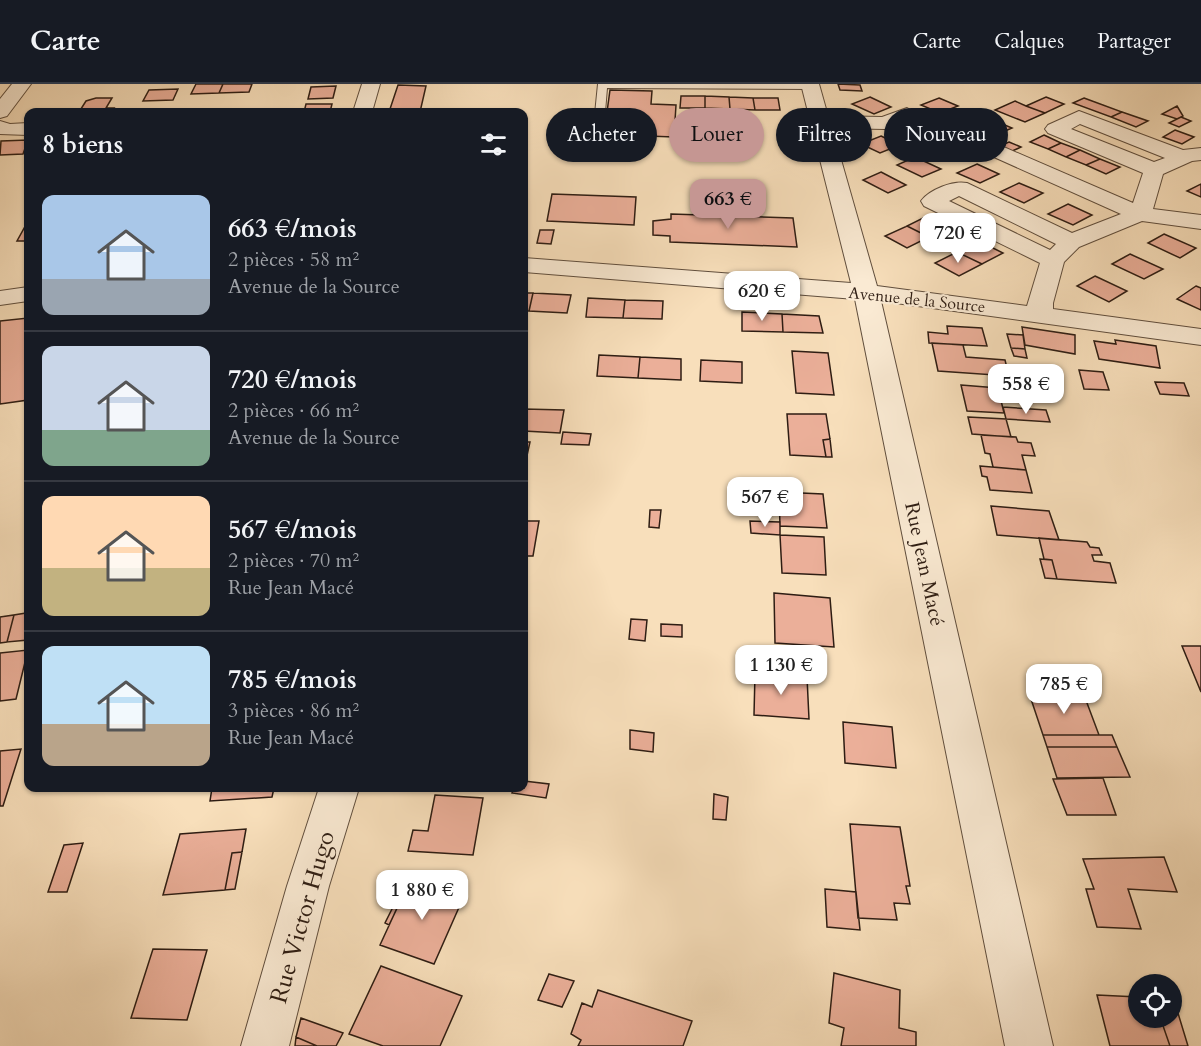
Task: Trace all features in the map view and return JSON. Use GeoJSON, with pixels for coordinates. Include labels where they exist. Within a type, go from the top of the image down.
{"type":"FeatureCollection","features":[{"type":"Feature","properties":{"kind":"street"},"geometry":{"type":"LineString","coordinates":[[0,112],[22,84]]}},
{"type":"Feature","properties":{"kind":"street"},"geometry":{"type":"LineString","coordinates":[[364,108],[370,84]]}},
{"type":"Feature","properties":{"kind":"street","name":"Rue Jean Macé"},"geometry":{"type":"LineString","coordinates":[[810,85],[817,108]]}},
{"type":"Feature","properties":{"kind":"street"},"geometry":{"type":"LineString","coordinates":[[1079,117],[1192,156],[1154,170],[1055,129],[1079,117]]}},
{"type":"Feature","properties":{"kind":"street"},"geometry":{"type":"LineString","coordinates":[[0,127],[9,130],[24,129]]}},
{"type":"Feature","properties":{"kind":"street"},"geometry":{"type":"LineString","coordinates":[[1008,156],[1140,214],[1201,222]]}},
{"type":"Feature","properties":{"kind":"street","name":"Rue Jean Macé"},"geometry":{"type":"LineString","coordinates":[[832,162],[866,292],[1029,1046]]}},
{"type":"Feature","properties":{"kind":"street"},"geometry":{"type":"LineString","coordinates":[[1140,214],[1154,170]]}},
{"type":"Feature","properties":{"kind":"street"},"geometry":{"type":"LineString","coordinates":[[1053,260],[932,201],[959,188],[1071,242]]}},
{"type":"Feature","properties":{"kind":"street"},"geometry":{"type":"LineString","coordinates":[[1040,314],[1040,303],[1053,260],[1071,242],[1140,214]]}},
{"type":"Feature","properties":{"kind":"street","name":"Avenue de la Source"},"geometry":{"type":"LineString","coordinates":[[528,265],[866,292],[1201,337]]}},
{"type":"Feature","properties":{"kind":"street"},"geometry":{"type":"LineString","coordinates":[[0,298],[24,295]]}},
{"type":"Feature","properties":{"kind":"street","name":"Rue Victor Hugo"},"geometry":{"type":"LineString","coordinates":[[266,1046],[308,886],[338,792]]}},
{"type":"Feature","properties":{"kind":"lane"},"geometry":{"type":"LineString","coordinates":[[600,108],[602,85],[810,85]]}},
{"type":"Feature","properties":{"kind":"building"},"geometry":{"type":"Polygon","coordinates":[[[196,84],[223,84],[219,93],[191,94],[196,84]]]}},
{"type":"Feature","properties":{"kind":"building"},"geometry":{"type":"Polygon","coordinates":[[[223,84],[252,84],[249,92],[219,93],[223,84]]]}},
{"type":"Feature","properties":{"kind":"building"},"geometry":{"type":"Polygon","coordinates":[[[838,84],[860,85],[862,91],[840,90],[838,84]]]}},
{"type":"Feature","properties":{"kind":"building"},"geometry":{"type":"Polygon","coordinates":[[[398,85],[426,86],[421,108],[390,108],[398,85]]]}},
{"type":"Feature","properties":{"kind":"building"},"geometry":{"type":"Polygon","coordinates":[[[336,86],[333,98],[308,99],[311,87],[336,86]]]}},
{"type":"Feature","properties":{"kind":"building"},"geometry":{"type":"Polygon","coordinates":[[[178,89],[173,100],[143,101],[149,90],[178,89]]]}},
{"type":"Feature","properties":{"kind":"building"},"geometry":{"type":"Polygon","coordinates":[[[610,90],[652,91],[651,104],[676,105],[676,108],[669,108],[669,137],[657,136],[657,108],[608,108],[610,90]]]}},
{"type":"Feature","properties":{"kind":"building"},"geometry":{"type":"Polygon","coordinates":[[[681,96],[705,96],[705,108],[680,108],[681,96]]]}},
{"type":"Feature","properties":{"kind":"building"},"geometry":{"type":"Polygon","coordinates":[[[705,96],[729,97],[730,108],[705,108],[705,96]]]}},
{"type":"Feature","properties":{"kind":"building"},"geometry":{"type":"Polygon","coordinates":[[[729,97],[753,98],[755,108],[730,108],[729,97]]]}},
{"type":"Feature","properties":{"kind":"building"},"geometry":{"type":"Polygon","coordinates":[[[870,97],[891,107],[874,114],[872,108],[861,108],[852,104],[870,97]]]}},
{"type":"Feature","properties":{"kind":"building"},"geometry":{"type":"Polygon","coordinates":[[[1046,97],[1064,104],[1045,113],[1026,106],[1046,97]]]}},
{"type":"Feature","properties":{"kind":"building"},"geometry":{"type":"Polygon","coordinates":[[[96,98],[112,98],[106,108],[82,108],[86,101],[96,98]]]}},
{"type":"Feature","properties":{"kind":"building"},"geometry":{"type":"Polygon","coordinates":[[[753,98],[778,98],[780,108],[776,110],[755,108],[753,98]]]}},
{"type":"Feature","properties":{"kind":"building"},"geometry":{"type":"Polygon","coordinates":[[[939,98],[958,106],[928,108],[921,105],[939,98]]]}},
{"type":"Feature","properties":{"kind":"building"},"geometry":{"type":"Polygon","coordinates":[[[1084,98],[1122,112],[1111,117],[1073,103],[1084,98]]]}},
{"type":"Feature","properties":{"kind":"building"},"geometry":{"type":"Polygon","coordinates":[[[1015,101],[1045,113],[1025,122],[1008,115],[1008,108],[999,108],[1015,101]]]}},
{"type":"Feature","properties":{"kind":"building"},"geometry":{"type":"Polygon","coordinates":[[[306,104],[332,104],[331,108],[305,108],[306,104]]]}},
{"type":"Feature","properties":{"kind":"building"},"geometry":{"type":"Polygon","coordinates":[[[1177,106],[1183,116],[1177,119],[1162,114],[1177,106]]]}},
{"type":"Feature","properties":{"kind":"building"},"geometry":{"type":"Polygon","coordinates":[[[1122,112],[1148,121],[1136,127],[1111,117],[1122,112]]]}},
{"type":"Feature","properties":{"kind":"building"},"geometry":{"type":"Polygon","coordinates":[[[1181,117],[1191,121],[1179,127],[1169,123],[1181,117]]]}},
{"type":"Feature","properties":{"kind":"building"},"geometry":{"type":"Polygon","coordinates":[[[1175,130],[1194,137],[1182,144],[1163,137],[1175,130]]]}},
{"type":"Feature","properties":{"kind":"building"},"geometry":{"type":"Polygon","coordinates":[[[1044,135],[1061,143],[1048,149],[1030,142],[1044,135]]]}},
{"type":"Feature","properties":{"kind":"building"},"geometry":{"type":"Polygon","coordinates":[[[881,136],[884,137],[884,151],[880,153],[872,149],[872,140],[881,136]]]}},
{"type":"Feature","properties":{"kind":"building"},"geometry":{"type":"Polygon","coordinates":[[[24,140],[23,154],[0,155],[1,141],[24,140]]]}},
{"type":"Feature","properties":{"kind":"building"},"geometry":{"type":"Polygon","coordinates":[[[1009,142],[1021,147],[1008,153],[1009,142]]]}},
{"type":"Feature","properties":{"kind":"building"},"geometry":{"type":"Polygon","coordinates":[[[1061,143],[1080,150],[1066,157],[1048,149],[1061,143]]]}},
{"type":"Feature","properties":{"kind":"building"},"geometry":{"type":"Polygon","coordinates":[[[1080,150],[1100,159],[1086,165],[1066,157],[1080,150]]]}},
{"type":"Feature","properties":{"kind":"building"},"geometry":{"type":"Polygon","coordinates":[[[1100,159],[1120,167],[1106,174],[1086,165],[1100,159]]]}},
{"type":"Feature","properties":{"kind":"building"},"geometry":{"type":"Polygon","coordinates":[[[904,162],[926,162],[941,169],[922,177],[897,165],[904,162]]]}},
{"type":"Feature","properties":{"kind":"building"},"geometry":{"type":"Polygon","coordinates":[[[977,164],[999,174],[980,183],[957,173],[977,164]]]}},
{"type":"Feature","properties":{"kind":"building"},"geometry":{"type":"Polygon","coordinates":[[[881,172],[906,185],[888,193],[863,180],[881,172]]]}},
{"type":"Feature","properties":{"kind":"building"},"geometry":{"type":"Polygon","coordinates":[[[1019,183],[1043,193],[1024,203],[1000,192],[1019,183]]]}},
{"type":"Feature","properties":{"kind":"building"},"geometry":{"type":"Polygon","coordinates":[[[1201,184],[1201,197],[1187,191],[1201,184]]]}},
{"type":"Feature","properties":{"kind":"building"},"geometry":{"type":"Polygon","coordinates":[[[552,194],[636,197],[634,225],[547,221],[552,194]]]}},
{"type":"Feature","properties":{"kind":"building"},"geometry":{"type":"Polygon","coordinates":[[[1068,204],[1092,215],[1073,225],[1048,214],[1068,204]]]}},
{"type":"Feature","properties":{"kind":"building"},"geometry":{"type":"Polygon","coordinates":[[[671,214],[793,218],[797,247],[670,242],[670,236],[653,235],[653,221],[671,219],[671,214]]]}},
{"type":"Feature","properties":{"kind":"building"},"geometry":{"type":"Polygon","coordinates":[[[927,216],[950,227],[929,237],[907,226],[927,216]]]}},
{"type":"Feature","properties":{"kind":"building"},"geometry":{"type":"Polygon","coordinates":[[[907,226],[929,237],[907,248],[885,236],[907,226]]]}},
{"type":"Feature","properties":{"kind":"building"},"geometry":{"type":"Polygon","coordinates":[[[24,228],[24,241],[17,241],[24,228]]]}},
{"type":"Feature","properties":{"kind":"building"},"geometry":{"type":"Polygon","coordinates":[[[540,230],[554,230],[551,244],[537,243],[540,230]]]}},
{"type":"Feature","properties":{"kind":"building"},"geometry":{"type":"Polygon","coordinates":[[[1164,234],[1196,248],[1180,258],[1148,243],[1164,234]]]}},
{"type":"Feature","properties":{"kind":"building"},"geometry":{"type":"Polygon","coordinates":[[[979,241],[1003,253],[982,264],[957,252],[979,241]]]}},
{"type":"Feature","properties":{"kind":"building"},"geometry":{"type":"Polygon","coordinates":[[[957,252],[982,264],[959,276],[935,263],[957,252]]]}},
{"type":"Feature","properties":{"kind":"building"},"geometry":{"type":"Polygon","coordinates":[[[1130,254],[1163,269],[1144,279],[1112,264],[1130,254]]]}},
{"type":"Feature","properties":{"kind":"building"},"geometry":{"type":"Polygon","coordinates":[[[1095,276],[1127,291],[1109,302],[1077,286],[1095,276]]]}},
{"type":"Feature","properties":{"kind":"building"},"geometry":{"type":"Polygon","coordinates":[[[1196,286],[1201,288],[1201,310],[1177,299],[1196,286]]]}},
{"type":"Feature","properties":{"kind":"building"},"geometry":{"type":"Polygon","coordinates":[[[528,293],[533,293],[529,311],[528,293]]]}},
{"type":"Feature","properties":{"kind":"building"},"geometry":{"type":"Polygon","coordinates":[[[533,293],[571,295],[567,313],[529,311],[533,293]]]}},
{"type":"Feature","properties":{"kind":"building"},"geometry":{"type":"Polygon","coordinates":[[[588,298],[625,300],[623,318],[586,317],[588,298]]]}},
{"type":"Feature","properties":{"kind":"building"},"geometry":{"type":"Polygon","coordinates":[[[625,300],[663,301],[662,319],[623,318],[625,300]]]}},
{"type":"Feature","properties":{"kind":"building"},"geometry":{"type":"Polygon","coordinates":[[[742,312],[782,314],[783,332],[742,331],[742,312]]]}},
{"type":"Feature","properties":{"kind":"building"},"geometry":{"type":"Polygon","coordinates":[[[782,314],[819,316],[823,333],[783,332],[782,314]]]}},
{"type":"Feature","properties":{"kind":"building"},"geometry":{"type":"Polygon","coordinates":[[[24,318],[24,401],[0,404],[0,321],[24,318]]]}},
{"type":"Feature","properties":{"kind":"building"},"geometry":{"type":"Polygon","coordinates":[[[947,326],[982,328],[987,346],[929,343],[928,332],[948,334],[947,326]]]}},
{"type":"Feature","properties":{"kind":"building"},"geometry":{"type":"Polygon","coordinates":[[[1022,327],[1075,335],[1075,354],[1025,345],[1022,327]]]}},
{"type":"Feature","properties":{"kind":"building"},"geometry":{"type":"Polygon","coordinates":[[[1007,334],[1023,335],[1025,349],[1011,348],[1007,334]]]}},
{"type":"Feature","properties":{"kind":"building"},"geometry":{"type":"Polygon","coordinates":[[[1115,340],[1156,346],[1160,368],[1099,359],[1094,341],[1116,344],[1115,340]]]}},
{"type":"Feature","properties":{"kind":"building"},"geometry":{"type":"Polygon","coordinates":[[[932,343],[963,345],[966,357],[1005,360],[1009,376],[938,371],[932,343]]]}},
{"type":"Feature","properties":{"kind":"building"},"geometry":{"type":"Polygon","coordinates":[[[1011,348],[1025,349],[1027,358],[1014,356],[1011,348]]]}},
{"type":"Feature","properties":{"kind":"building"},"geometry":{"type":"Polygon","coordinates":[[[792,351],[828,353],[834,395],[796,393],[792,351]]]}},
{"type":"Feature","properties":{"kind":"building"},"geometry":{"type":"Polygon","coordinates":[[[599,355],[640,357],[638,378],[597,376],[599,355]]]}},
{"type":"Feature","properties":{"kind":"building"},"geometry":{"type":"Polygon","coordinates":[[[640,357],[681,359],[681,380],[638,378],[640,357]]]}},
{"type":"Feature","properties":{"kind":"building"},"geometry":{"type":"Polygon","coordinates":[[[701,360],[742,362],[742,383],[700,381],[701,360]]]}},
{"type":"Feature","properties":{"kind":"building"},"geometry":{"type":"Polygon","coordinates":[[[1079,370],[1103,372],[1109,390],[1084,389],[1079,370]]]}},
{"type":"Feature","properties":{"kind":"building"},"geometry":{"type":"Polygon","coordinates":[[[1155,382],[1184,383],[1189,396],[1160,394],[1155,382]]]}},
{"type":"Feature","properties":{"kind":"building"},"geometry":{"type":"Polygon","coordinates":[[[961,385],[998,388],[1004,413],[967,411],[961,385]]]}},
{"type":"Feature","properties":{"kind":"building"},"geometry":{"type":"Polygon","coordinates":[[[1003,407],[1046,410],[1050,422],[1006,419],[1003,407]]]}},
{"type":"Feature","properties":{"kind":"building"},"geometry":{"type":"Polygon","coordinates":[[[528,409],[564,410],[560,433],[528,431],[528,409]]]}},
{"type":"Feature","properties":{"kind":"building"},"geometry":{"type":"Polygon","coordinates":[[[787,414],[826,414],[830,439],[823,440],[826,457],[790,455],[787,414]]]}},
{"type":"Feature","properties":{"kind":"building"},"geometry":{"type":"Polygon","coordinates":[[[968,417],[1006,419],[1011,437],[972,434],[968,417]]]}},
{"type":"Feature","properties":{"kind":"building"},"geometry":{"type":"Polygon","coordinates":[[[563,432],[591,434],[589,445],[561,444],[563,432]]]}},
{"type":"Feature","properties":{"kind":"building"},"geometry":{"type":"Polygon","coordinates":[[[981,435],[1016,437],[1018,442],[1031,443],[1035,456],[1022,455],[1026,470],[993,467],[990,454],[985,453],[981,435]]]}},
{"type":"Feature","properties":{"kind":"building"},"geometry":{"type":"Polygon","coordinates":[[[830,439],[832,457],[826,457],[823,440],[830,439]]]}},
{"type":"Feature","properties":{"kind":"building"},"geometry":{"type":"Polygon","coordinates":[[[980,466],[1026,470],[1032,493],[990,490],[987,477],[982,476],[980,466]]]}},
{"type":"Feature","properties":{"kind":"building"},"geometry":{"type":"Polygon","coordinates":[[[779,492],[823,494],[827,528],[780,526],[779,492]]]}},
{"type":"Feature","properties":{"kind":"building"},"geometry":{"type":"Polygon","coordinates":[[[991,506],[1049,511],[1059,540],[997,535],[991,506]]]}},
{"type":"Feature","properties":{"kind":"building"},"geometry":{"type":"Polygon","coordinates":[[[650,510],[661,510],[659,528],[649,527],[650,510]]]}},
{"type":"Feature","properties":{"kind":"building"},"geometry":{"type":"Polygon","coordinates":[[[528,521],[539,521],[533,556],[528,556],[528,521]]]}},
{"type":"Feature","properties":{"kind":"building"},"geometry":{"type":"Polygon","coordinates":[[[750,521],[780,522],[780,535],[751,533],[750,521]]]}},
{"type":"Feature","properties":{"kind":"building"},"geometry":{"type":"Polygon","coordinates":[[[780,535],[824,537],[826,575],[782,573],[780,535]]]}},
{"type":"Feature","properties":{"kind":"building"},"geometry":{"type":"Polygon","coordinates":[[[1039,538],[1087,542],[1090,547],[1099,548],[1102,555],[1092,555],[1094,561],[1110,563],[1116,583],[1057,579],[1052,560],[1044,559],[1039,538]]]}},
{"type":"Feature","properties":{"kind":"building"},"geometry":{"type":"Polygon","coordinates":[[[1040,559],[1052,560],[1057,579],[1045,578],[1040,559]]]}},
{"type":"Feature","properties":{"kind":"building"},"geometry":{"type":"Polygon","coordinates":[[[774,593],[830,598],[834,647],[775,643],[774,593]]]}},
{"type":"Feature","properties":{"kind":"building"},"geometry":{"type":"Polygon","coordinates":[[[24,614],[24,640],[7,642],[14,615],[24,614]]]}},
{"type":"Feature","properties":{"kind":"building"},"geometry":{"type":"Polygon","coordinates":[[[14,615],[7,642],[0,643],[0,617],[14,615]]]}},
{"type":"Feature","properties":{"kind":"building"},"geometry":{"type":"Polygon","coordinates":[[[631,619],[647,620],[645,641],[629,639],[631,619]]]}},
{"type":"Feature","properties":{"kind":"building"},"geometry":{"type":"Polygon","coordinates":[[[661,624],[682,625],[682,637],[661,636],[661,624]]]}},
{"type":"Feature","properties":{"kind":"building"},"geometry":{"type":"Polygon","coordinates":[[[1182,646],[1201,646],[1201,692],[1182,646]]]}},
{"type":"Feature","properties":{"kind":"building"},"geometry":{"type":"Polygon","coordinates":[[[24,650],[24,666],[16,699],[0,701],[0,653],[24,650]]]}},
{"type":"Feature","properties":{"kind":"building"},"geometry":{"type":"Polygon","coordinates":[[[755,662],[806,667],[807,677],[755,674],[755,662]]]}},
{"type":"Feature","properties":{"kind":"building"},"geometry":{"type":"Polygon","coordinates":[[[755,674],[807,677],[809,719],[754,715],[755,674]]]}},
{"type":"Feature","properties":{"kind":"building"},"geometry":{"type":"Polygon","coordinates":[[[1029,693],[1084,695],[1099,735],[1043,735],[1029,693]]]}},
{"type":"Feature","properties":{"kind":"building"},"geometry":{"type":"Polygon","coordinates":[[[843,722],[892,727],[896,768],[845,763],[843,722]]]}},
{"type":"Feature","properties":{"kind":"building"},"geometry":{"type":"Polygon","coordinates":[[[630,730],[654,733],[653,752],[630,749],[630,730]]]}},
{"type":"Feature","properties":{"kind":"building"},"geometry":{"type":"Polygon","coordinates":[[[1043,735],[1112,735],[1117,747],[1047,747],[1043,735]]]}},
{"type":"Feature","properties":{"kind":"building"},"geometry":{"type":"Polygon","coordinates":[[[1047,747],[1117,747],[1130,777],[1057,778],[1047,747]]]}},
{"type":"Feature","properties":{"kind":"building"},"geometry":{"type":"Polygon","coordinates":[[[21,749],[3,806],[0,806],[0,751],[21,749]]]}},
{"type":"Feature","properties":{"kind":"building"},"geometry":{"type":"Polygon","coordinates":[[[1103,778],[1116,815],[1067,815],[1053,779],[1103,778]]]}},
{"type":"Feature","properties":{"kind":"building"},"geometry":{"type":"Polygon","coordinates":[[[528,781],[549,784],[546,798],[512,793],[528,792],[528,781]]]}},
{"type":"Feature","properties":{"kind":"building"},"geometry":{"type":"Polygon","coordinates":[[[211,792],[273,792],[272,797],[210,801],[211,792]]]}},
{"type":"Feature","properties":{"kind":"building"},"geometry":{"type":"Polygon","coordinates":[[[714,794],[728,797],[726,820],[713,819],[714,794]]]}},
{"type":"Feature","properties":{"kind":"building"},"geometry":{"type":"Polygon","coordinates":[[[435,795],[483,798],[473,855],[408,851],[413,830],[428,831],[435,795]]]}},
{"type":"Feature","properties":{"kind":"building"},"geometry":{"type":"Polygon","coordinates":[[[850,824],[900,827],[910,886],[906,886],[910,904],[894,903],[897,920],[858,918],[850,824]]]}},
{"type":"Feature","properties":{"kind":"building"},"geometry":{"type":"Polygon","coordinates":[[[246,829],[242,852],[232,853],[225,890],[163,895],[180,834],[246,829]]]}},
{"type":"Feature","properties":{"kind":"building"},"geometry":{"type":"Polygon","coordinates":[[[83,843],[67,892],[48,892],[64,845],[83,843]]]}},
{"type":"Feature","properties":{"kind":"building"},"geometry":{"type":"Polygon","coordinates":[[[242,852],[235,889],[225,890],[232,853],[242,852]]]}},
{"type":"Feature","properties":{"kind":"building"},"geometry":{"type":"Polygon","coordinates":[[[1164,857],[1177,892],[1128,889],[1141,929],[1097,927],[1086,889],[1094,889],[1083,859],[1164,857]]]}},
{"type":"Feature","properties":{"kind":"building"},"geometry":{"type":"Polygon","coordinates":[[[410,880],[464,896],[434,964],[380,945],[410,880]]]}},
{"type":"Feature","properties":{"kind":"building"},"geometry":{"type":"Polygon","coordinates":[[[825,889],[856,892],[860,930],[827,927],[825,889]]]}},
{"type":"Feature","properties":{"kind":"building"},"geometry":{"type":"Polygon","coordinates":[[[401,900],[389,925],[385,923],[395,903],[401,900]]]}},
{"type":"Feature","properties":{"kind":"building"},"geometry":{"type":"Polygon","coordinates":[[[153,949],[207,950],[187,1020],[131,1018],[153,949]]]}},
{"type":"Feature","properties":{"kind":"building"},"geometry":{"type":"Polygon","coordinates":[[[381,966],[462,996],[440,1046],[383,1046],[349,1034],[381,966]]]}},
{"type":"Feature","properties":{"kind":"building"},"geometry":{"type":"Polygon","coordinates":[[[834,973],[900,990],[899,1028],[916,1032],[916,1046],[841,1046],[844,1028],[829,1023],[834,973]]]}},
{"type":"Feature","properties":{"kind":"building"},"geometry":{"type":"Polygon","coordinates":[[[549,974],[574,981],[562,1007],[538,1000],[549,974]]]}},
{"type":"Feature","properties":{"kind":"building"},"geometry":{"type":"Polygon","coordinates":[[[598,990],[692,1021],[683,1046],[578,1046],[581,1040],[571,1034],[582,1003],[592,1007],[598,990]]]}},
{"type":"Feature","properties":{"kind":"building"},"geometry":{"type":"Polygon","coordinates":[[[1097,995],[1128,997],[1128,1028],[1164,1028],[1170,1046],[1110,1046],[1097,995]]]}},
{"type":"Feature","properties":{"kind":"building"},"geometry":{"type":"Polygon","coordinates":[[[301,1018],[343,1033],[336,1046],[317,1046],[296,1037],[301,1018]]]}},
{"type":"Feature","properties":{"kind":"building"},"geometry":{"type":"Polygon","coordinates":[[[1182,1026],[1188,1046],[1170,1046],[1164,1028],[1182,1026]]]}},
{"type":"Feature","properties":{"kind":"building"},"geometry":{"type":"Polygon","coordinates":[[[296,1037],[317,1046],[295,1046],[296,1037]]]}}]}
